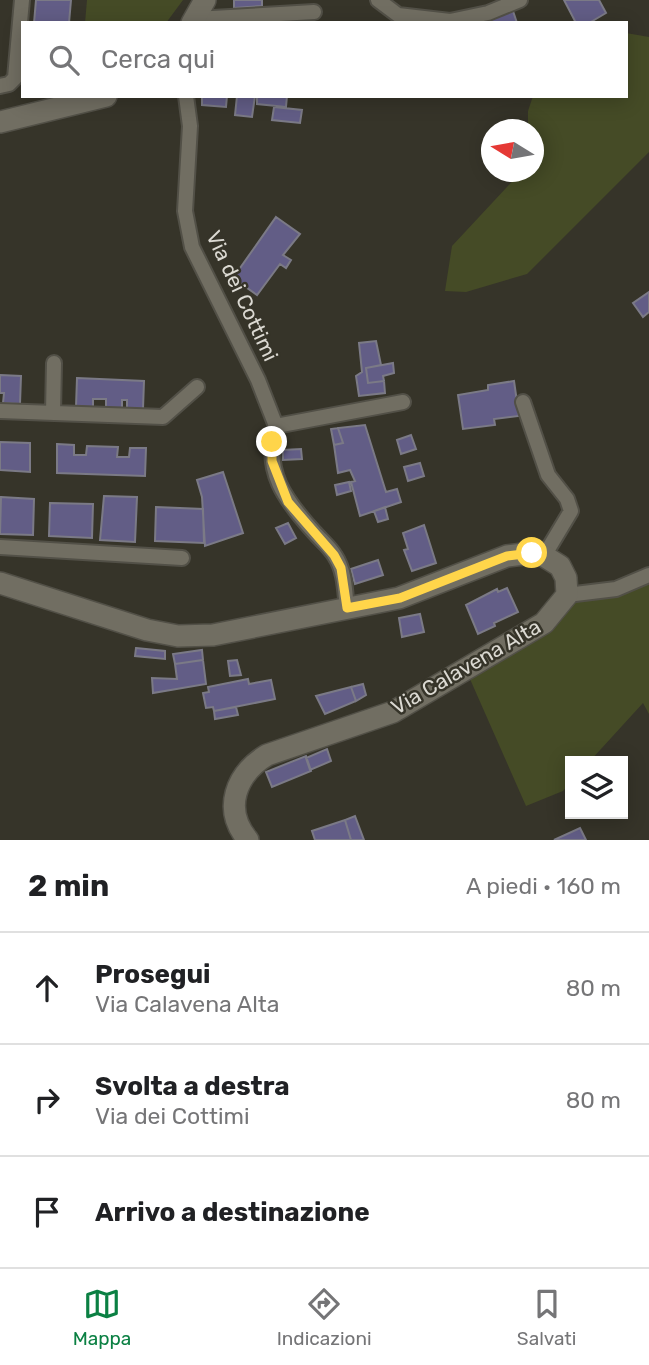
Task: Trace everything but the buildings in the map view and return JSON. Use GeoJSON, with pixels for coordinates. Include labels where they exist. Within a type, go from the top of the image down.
{"type":"FeatureCollection","features":[{"type":"Feature","properties":{"kind":"street"},"geometry":{"type":"LineString","coordinates":[[0,86],[9,84],[15,78],[22,0]]}},
{"type":"Feature","properties":{"kind":"street"},"geometry":{"type":"LineString","coordinates":[[379,0],[398,15],[450,21],[488,13],[520,0]]}},
{"type":"Feature","properties":{"kind":"street"},"geometry":{"type":"LineString","coordinates":[[198,14],[314,12]]}},
{"type":"Feature","properties":{"kind":"street"},"geometry":{"type":"LineString","coordinates":[[0,122],[98,98]]}},
{"type":"Feature","properties":{"kind":"street","name":"Via dei Cottimi"},"geometry":{"type":"LineString","coordinates":[[186,98],[190,126],[185,211],[192,247],[258,380],[276,426],[272,442],[272,461],[278,483],[288,502],[334,555],[341,568],[347,608]]}},
{"type":"Feature","properties":{"kind":"street"},"geometry":{"type":"LineString","coordinates":[[53,413],[54,363]]}},
{"type":"Feature","properties":{"kind":"street"},"geometry":{"type":"LineString","coordinates":[[0,411],[163,417],[197,387]]}},
{"type":"Feature","properties":{"kind":"street"},"geometry":{"type":"LineString","coordinates":[[276,426],[403,402]]}},
{"type":"Feature","properties":{"kind":"street"},"geometry":{"type":"LineString","coordinates":[[523,402],[548,475],[567,499],[570,511],[544,555]]}},
{"type":"Feature","properties":{"kind":"street"},"geometry":{"type":"LineString","coordinates":[[0,547],[182,558]]}},
{"type":"Feature","properties":{"kind":"street"},"geometry":{"type":"LineString","coordinates":[[0,583],[148,630],[178,636],[214,635],[400,598],[507,556],[532,553],[544,555],[560,566],[566,578],[567,595],[616,589],[649,575]]}},
{"type":"Feature","properties":{"kind":"street","name":"Via Calavena Alta"},"geometry":{"type":"LineString","coordinates":[[247,840],[236,814],[235,799],[239,780],[251,765],[267,755],[393,712],[544,623],[567,595]]}},
{"type":"Feature","properties":{"kind":"green space"},"geometry":{"type":"Polygon","coordinates":[[[87,0],[183,0],[167,21],[85,21],[87,0]]]}},
{"type":"Feature","properties":{"kind":"green space"},"geometry":{"type":"Polygon","coordinates":[[[628,33],[649,37],[649,152],[527,274],[466,292],[445,291],[452,246],[512,182],[544,182],[544,119],[528,119],[532,98],[628,98],[628,33]]]}},
{"type":"Feature","properties":{"kind":"green space"},"geometry":{"type":"Polygon","coordinates":[[[649,571],[649,714],[643,703],[595,756],[565,756],[565,789],[526,806],[466,670],[569,595],[615,589],[649,571]]]}},
{"type":"Feature","properties":{"kind":"route"},"geometry":{"type":"LineString","coordinates":[[272,442],[272,461],[278,483],[288,502],[334,555],[341,568],[347,608],[400,598],[507,556],[532,553]]}}]}
